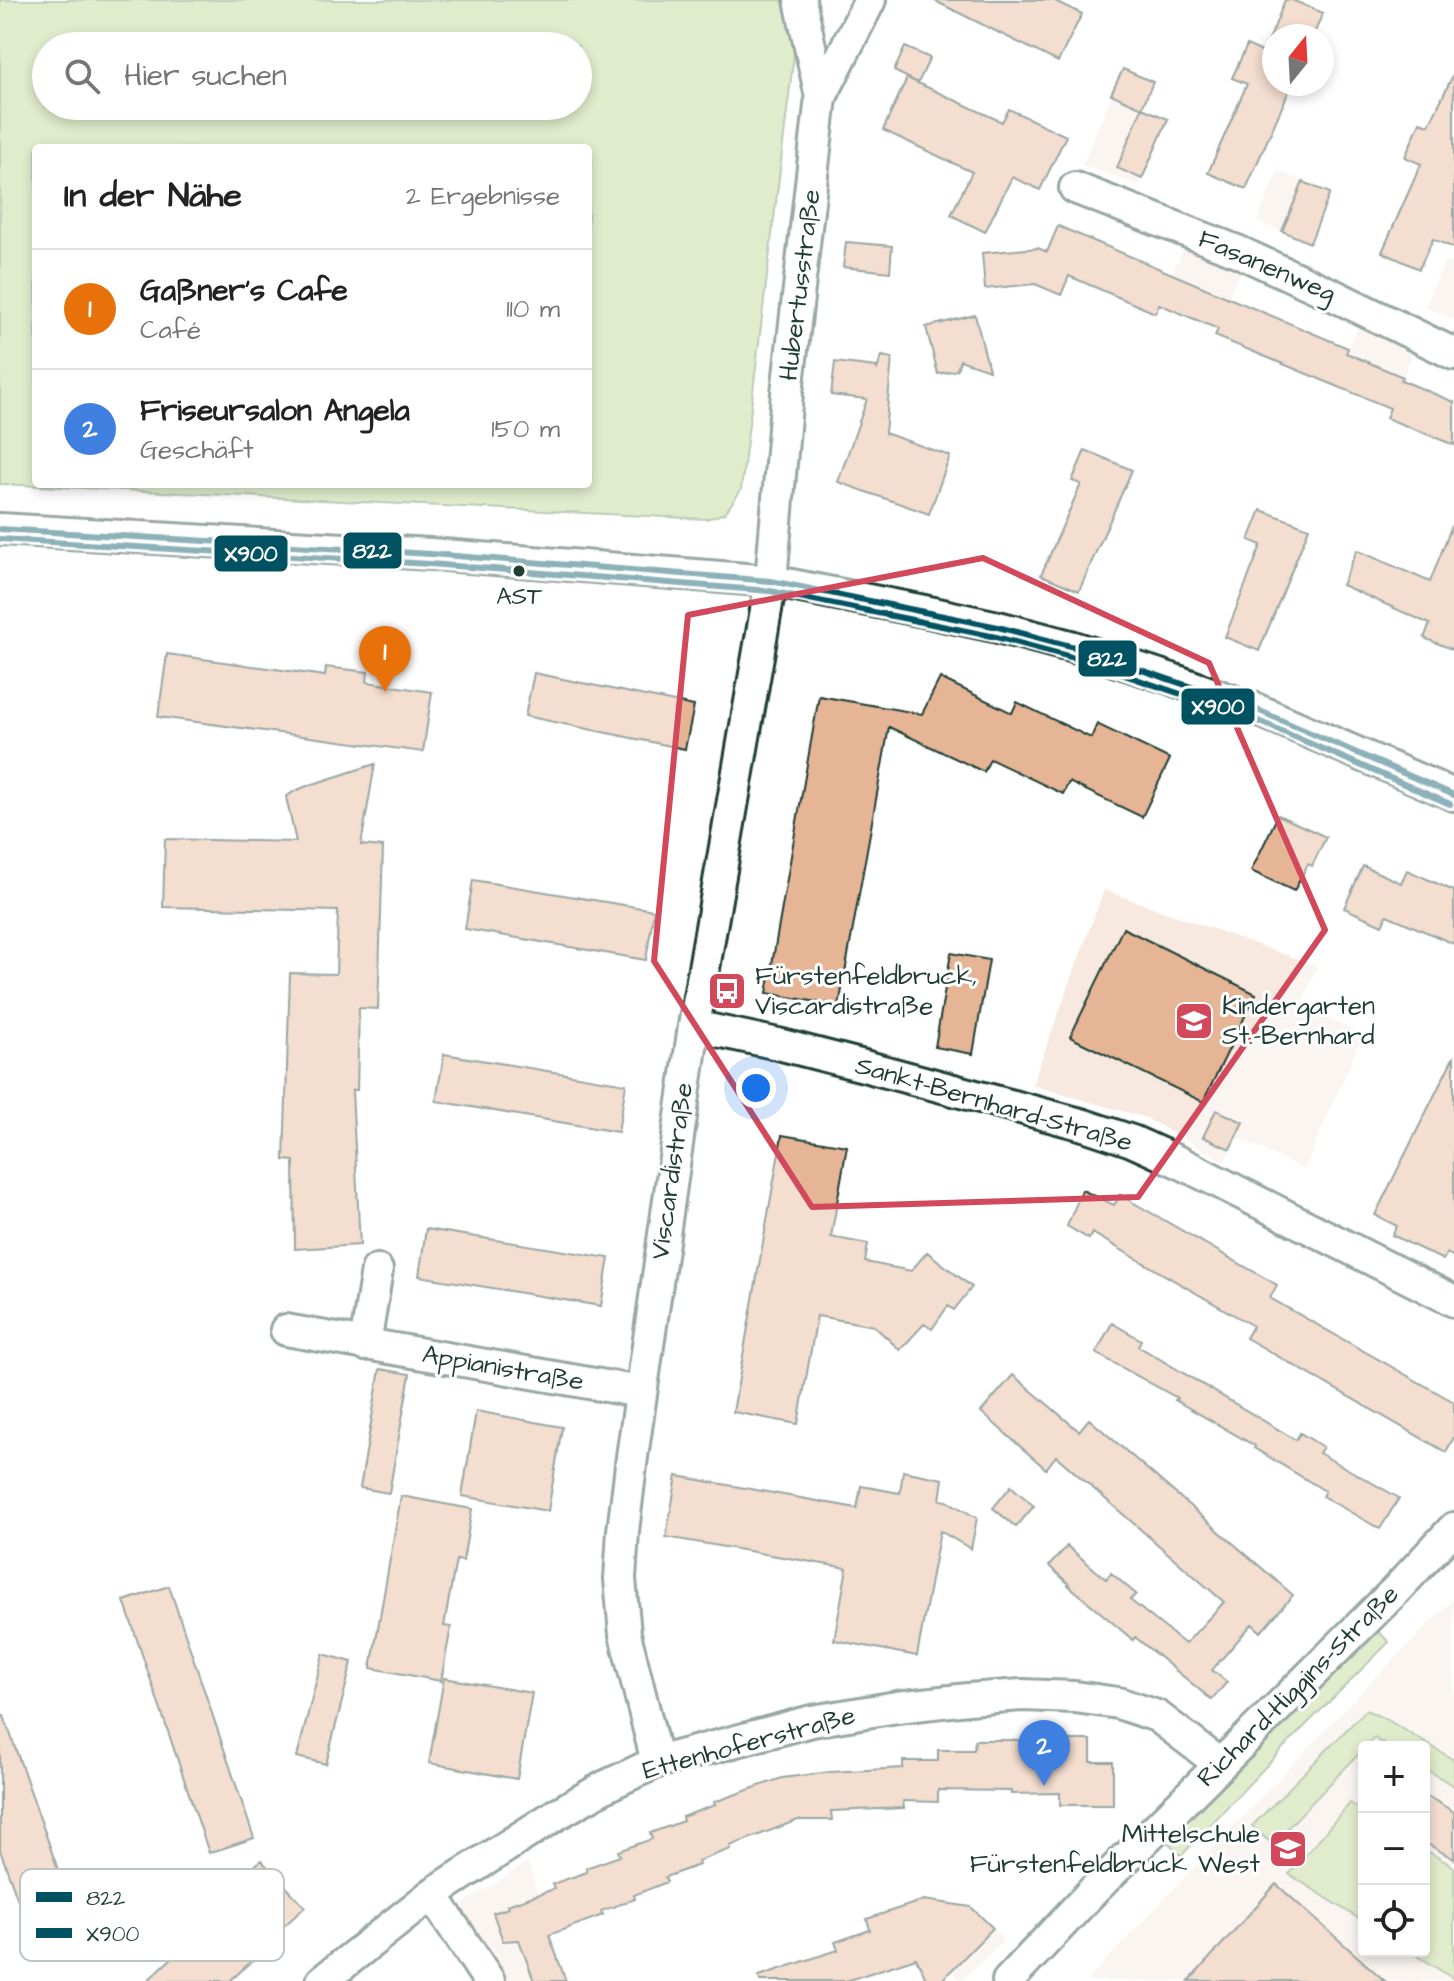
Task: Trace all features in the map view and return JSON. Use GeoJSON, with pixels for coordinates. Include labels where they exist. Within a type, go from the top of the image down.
{"type":"FeatureCollection","features":[{"type":"Feature","properties":{"kind":"street"},"geometry":{"type":"LineString","coordinates":[[800,0],[821,97]]}},
{"type":"Feature","properties":{"kind":"street","name":"Hubertusstraße"},"geometry":{"type":"LineString","coordinates":[[771,581],[787,393],[821,97],[870,0]]}},
{"type":"Feature","properties":{"kind":"street","name":"Fasanenweg"},"geometry":{"type":"LineString","coordinates":[[1075,188],[1237,251],[1454,354]]}},
{"type":"Feature","properties":{"kind":"street"},"geometry":{"type":"LineString","coordinates":[[0,529],[431,554],[771,581],[939,614],[1074,647],[1253,708],[1453,791]]}},
{"type":"Feature","properties":{"kind":"street","name":"Viscardistraße"},"geometry":{"type":"LineString","coordinates":[[657,1762],[625,1634],[620,1579],[623,1531],[640,1392],[694,1026],[771,581]]}},
{"type":"Feature","properties":{"kind":"street","name":"Sankt-Bernhard-Straße"},"geometry":{"type":"LineString","coordinates":[[694,1026],[864,1066],[1084,1125],[1132,1141],[1454,1301]]}},
{"type":"Feature","properties":{"kind":"street"},"geometry":{"type":"LineString","coordinates":[[365,1345],[377,1270]]}},
{"type":"Feature","properties":{"kind":"street","name":"Appianistraße"},"geometry":{"type":"LineString","coordinates":[[286,1330],[640,1392]]}},
{"type":"Feature","properties":{"kind":"street","name":"Richard-Higgins-Straße"},"geometry":{"type":"LineString","coordinates":[[1008,1981],[1090,1894],[1395,1591],[1454,1528]]}},
{"type":"Feature","properties":{"kind":"street","name":"Ettenhoferstraße"},"geometry":{"type":"LineString","coordinates":[[322,1981],[432,1894],[606,1786],[657,1762],[826,1718],[968,1699],[1022,1695],[1075,1697],[1118,1703],[1157,1716],[1220,1764]]}},
{"type":"Feature","properties":{"kind":"street"},"geometry":{"type":"LineString","coordinates":[[432,1894],[489,1981]]}},
{"type":"Feature","properties":{"kind":"highlighted area"},"geometry":{"type":"Polygon","coordinates":[[[983,558],[1209,663],[1325,930],[1138,1197],[812,1207],[654,961],[688,615],[983,558]]]}},
{"type":"Feature","properties":{"kind":"shaded area"},"geometry":{"type":"Polygon","coordinates":[[[1123,69],[1153,82],[1142,108],[1168,119],[1140,186],[1082,165],[1123,69]]]}},
{"type":"Feature","properties":{"kind":"shaded area"},"geometry":{"type":"Polygon","coordinates":[[[1278,171],[1330,193],[1309,243],[1257,221],[1278,171]]]}},
{"type":"Feature","properties":{"kind":"shaded area"},"geometry":{"type":"Polygon","coordinates":[[[1183,248],[1240,271],[1216,328],[1159,304],[1183,248]]]}},
{"type":"Feature","properties":{"kind":"shaded area"},"geometry":{"type":"Polygon","coordinates":[[[1445,260],[1454,264],[1454,319],[1425,307],[1445,260]]]}},
{"type":"Feature","properties":{"kind":"shaded area"},"geometry":{"type":"Polygon","coordinates":[[[1359,324],[1414,351],[1390,407],[1333,383],[1359,324]]]}},
{"type":"Feature","properties":{"kind":"shaded area","name":"Kindergarten St.-Bernhard"},"geometry":{"type":"Polygon","coordinates":[[[1104,890],[1317,966],[1301,1006],[1363,1035],[1304,1170],[1237,1137],[1224,1162],[1146,1118],[1032,1085],[1104,890]]]}},
{"type":"Feature","properties":{"kind":"shaded area","name":"Mittelschule Fürstenfeldbruck West"},"geometry":{"type":"Polygon","coordinates":[[[1454,1599],[1454,1981],[1086,1981],[1361,1692],[1454,1599]]]}},
{"type":"Feature","properties":{"kind":"shaded area"},"geometry":{"type":"Polygon","coordinates":[[[528,1862],[567,1981],[499,1981],[453,1910],[528,1862]]]}},
{"type":"Feature","properties":{"kind":"shaded area"},"geometry":{"type":"Polygon","coordinates":[[[971,1907],[1004,1940],[962,1981],[930,1949],[971,1907]]]}},
{"type":"Feature","properties":{"kind":"green space"},"geometry":{"type":"Polygon","coordinates":[[[0,0],[787,0],[794,54],[741,490],[725,513],[707,519],[81,488],[592,488],[592,144],[32,144],[32,486],[0,484],[0,0]]]}},
{"type":"Feature","properties":{"kind":"green space"},"geometry":{"type":"Polygon","coordinates":[[[1375,1628],[1389,1642],[1181,1856],[1167,1841],[1375,1628]]]}},
{"type":"Feature","properties":{"kind":"green space"},"geometry":{"type":"Polygon","coordinates":[[[1366,1710],[1422,1741],[1379,1741],[1374,1738],[1371,1741],[1358,1741],[1358,1755],[1272,1844],[1252,1826],[1366,1710]]]}},
{"type":"Feature","properties":{"kind":"green space"},"geometry":{"type":"Polygon","coordinates":[[[1430,1746],[1454,1760],[1454,1786],[1430,1772],[1430,1746]]]}},
{"type":"Feature","properties":{"kind":"green space"},"geometry":{"type":"Polygon","coordinates":[[[1350,1803],[1358,1808],[1358,1918],[1289,1874],[1350,1803]]]}},
{"type":"Feature","properties":{"kind":"green space"},"geometry":{"type":"Polygon","coordinates":[[[1430,1853],[1454,1867],[1454,1979],[1419,1957],[1430,1957],[1430,1853]]]}},
{"type":"Feature","properties":{"kind":"building"},"geometry":{"type":"Polygon","coordinates":[[[933,0],[1053,0],[1082,14],[1058,62],[933,0]]]}},
{"type":"Feature","properties":{"kind":"building"},"geometry":{"type":"Polygon","coordinates":[[[1285,0],[1323,13],[1318,24],[1275,24],[1285,0]]]}},
{"type":"Feature","properties":{"kind":"building"},"geometry":{"type":"Polygon","coordinates":[[[1247,45],[1262,52],[1262,96],[1287,96],[1246,189],[1208,173],[1247,84],[1232,78],[1247,45]]]}},
{"type":"Feature","properties":{"kind":"building"},"geometry":{"type":"Polygon","coordinates":[[[905,47],[930,58],[918,83],[894,71],[905,47]]]}},
{"type":"Feature","properties":{"kind":"building"},"geometry":{"type":"Polygon","coordinates":[[[1123,69],[1153,82],[1142,108],[1111,94],[1123,69]]]}},
{"type":"Feature","properties":{"kind":"building"},"geometry":{"type":"Polygon","coordinates":[[[1454,73],[1454,248],[1433,239],[1419,269],[1382,252],[1421,164],[1405,157],[1420,122],[1429,125],[1454,73]]]}},
{"type":"Feature","properties":{"kind":"building"},"geometry":{"type":"Polygon","coordinates":[[[907,78],[1002,122],[1009,109],[1066,136],[1040,190],[1012,177],[985,232],[951,215],[972,172],[883,130],[907,78]]]}},
{"type":"Feature","properties":{"kind":"building"},"geometry":{"type":"Polygon","coordinates":[[[1142,108],[1168,119],[1142,179],[1117,168],[1142,108]]]}},
{"type":"Feature","properties":{"kind":"building"},"geometry":{"type":"Polygon","coordinates":[[[1303,182],[1330,193],[1310,243],[1282,231],[1303,182]]]}},
{"type":"Feature","properties":{"kind":"building"},"geometry":{"type":"Polygon","coordinates":[[[1058,226],[1348,348],[1346,353],[1454,402],[1454,445],[1386,418],[1390,408],[1215,336],[1218,329],[1159,304],[1155,313],[1069,276],[1061,295],[1035,284],[985,289],[982,253],[1038,248],[1047,252],[1058,226]]]}},
{"type":"Feature","properties":{"kind":"building"},"geometry":{"type":"Polygon","coordinates":[[[846,242],[892,246],[890,272],[843,267],[846,242]]]}},
{"type":"Feature","properties":{"kind":"building"},"geometry":{"type":"Polygon","coordinates":[[[975,315],[989,370],[960,360],[957,370],[938,374],[926,327],[975,315]]]}},
{"type":"Feature","properties":{"kind":"building"},"geometry":{"type":"Polygon","coordinates":[[[882,356],[892,358],[885,433],[950,456],[929,514],[838,482],[867,399],[831,395],[835,362],[877,369],[882,356]]]}},
{"type":"Feature","properties":{"kind":"building"},"geometry":{"type":"Polygon","coordinates":[[[1085,450],[1132,470],[1079,591],[1041,575],[1081,484],[1072,481],[1085,450]]]}},
{"type":"Feature","properties":{"kind":"building"},"geometry":{"type":"Polygon","coordinates":[[[1261,510],[1309,528],[1259,651],[1225,637],[1261,545],[1249,540],[1261,510]]]}},
{"type":"Feature","properties":{"kind":"building"},"geometry":{"type":"Polygon","coordinates":[[[1452,525],[1454,650],[1424,638],[1430,624],[1342,585],[1357,550],[1430,582],[1452,525]]]}},
{"type":"Feature","properties":{"kind":"building"},"geometry":{"type":"Polygon","coordinates":[[[167,654],[325,676],[326,667],[368,672],[367,682],[432,692],[423,752],[158,717],[167,654]]]}},
{"type":"Feature","properties":{"kind":"building"},"geometry":{"type":"Polygon","coordinates":[[[534,673],[694,706],[685,749],[525,716],[534,673]]]}},
{"type":"Feature","properties":{"kind":"building"},"geometry":{"type":"Polygon","coordinates":[[[940,678],[1012,713],[1017,702],[1091,738],[1097,724],[1170,759],[1142,817],[1069,782],[1063,794],[990,759],[984,772],[889,727],[839,1006],[767,993],[819,696],[922,714],[940,678]]]}},
{"type":"Feature","properties":{"kind":"building"},"geometry":{"type":"Polygon","coordinates":[[[375,764],[361,845],[383,847],[378,1009],[359,1008],[357,1090],[352,1090],[360,1245],[295,1249],[294,1161],[284,1160],[290,973],[336,974],[338,911],[163,907],[165,839],[296,842],[286,797],[307,786],[375,764]]]}},
{"type":"Feature","properties":{"kind":"building"},"geometry":{"type":"Polygon","coordinates":[[[1278,815],[1326,837],[1312,866],[1308,864],[1294,891],[1251,871],[1278,815]]]}},
{"type":"Feature","properties":{"kind":"building"},"geometry":{"type":"Polygon","coordinates":[[[1363,866],[1401,883],[1407,870],[1454,891],[1454,944],[1387,915],[1382,925],[1344,908],[1363,866]]]}},
{"type":"Feature","properties":{"kind":"building"},"geometry":{"type":"Polygon","coordinates":[[[473,880],[654,910],[646,960],[465,929],[473,880]]]}},
{"type":"Feature","properties":{"kind":"building"},"geometry":{"type":"Polygon","coordinates":[[[1123,928],[1256,994],[1203,1102],[1070,1037],[1123,928]]]}},
{"type":"Feature","properties":{"kind":"building"},"geometry":{"type":"Polygon","coordinates":[[[951,953],[989,960],[973,1054],[935,1047],[951,953]]]}},
{"type":"Feature","properties":{"kind":"building"},"geometry":{"type":"Polygon","coordinates":[[[444,1054],[626,1084],[618,1132],[436,1101],[444,1054]]]}},
{"type":"Feature","properties":{"kind":"building"},"geometry":{"type":"Polygon","coordinates":[[[1454,1056],[1454,1257],[1447,1253],[1443,1260],[1392,1235],[1397,1226],[1375,1215],[1454,1056]]]}},
{"type":"Feature","properties":{"kind":"building"},"geometry":{"type":"Polygon","coordinates":[[[1216,1110],[1243,1122],[1230,1149],[1203,1137],[1216,1110]]]}},
{"type":"Feature","properties":{"kind":"building"},"geometry":{"type":"Polygon","coordinates":[[[782,1135],[847,1146],[831,1237],[868,1244],[865,1262],[911,1271],[927,1252],[972,1287],[954,1310],[948,1306],[932,1329],[924,1324],[900,1350],[874,1326],[817,1316],[798,1424],[733,1412],[782,1135]]]}},
{"type":"Feature","properties":{"kind":"building"},"geometry":{"type":"Polygon","coordinates":[[[1082,1190],[1114,1205],[1120,1195],[1277,1285],[1270,1298],[1454,1402],[1454,1437],[1446,1452],[1246,1338],[1253,1326],[1092,1233],[1089,1239],[1067,1226],[1082,1190]]]}},
{"type":"Feature","properties":{"kind":"building"},"geometry":{"type":"Polygon","coordinates":[[[426,1229],[609,1258],[601,1306],[419,1276],[426,1229]]]}},
{"type":"Feature","properties":{"kind":"building"},"geometry":{"type":"Polygon","coordinates":[[[1112,1323],[1141,1340],[1138,1346],[1296,1440],[1300,1433],[1323,1447],[1319,1453],[1399,1498],[1380,1529],[1322,1496],[1325,1491],[1255,1446],[1096,1353],[1112,1323]]]}},
{"type":"Feature","properties":{"kind":"building"},"geometry":{"type":"Polygon","coordinates":[[[380,1369],[410,1374],[389,1493],[360,1488],[380,1369]]]}},
{"type":"Feature","properties":{"kind":"building"},"geometry":{"type":"Polygon","coordinates":[[[1013,1375],[1079,1431],[1089,1419],[1293,1595],[1261,1632],[1252,1624],[1212,1670],[1227,1682],[1212,1700],[1135,1637],[1133,1640],[1049,1566],[1067,1546],[1106,1579],[1111,1573],[1136,1594],[1130,1600],[1185,1644],[1224,1602],[1056,1456],[1046,1469],[981,1412],[1013,1375]]]}},
{"type":"Feature","properties":{"kind":"building"},"geometry":{"type":"Polygon","coordinates":[[[476,1411],[562,1427],[548,1511],[462,1496],[476,1411]]]}},
{"type":"Feature","properties":{"kind":"building"},"geometry":{"type":"Polygon","coordinates":[[[903,1471],[943,1479],[940,1500],[977,1518],[971,1549],[940,1531],[917,1656],[834,1640],[847,1568],[666,1537],[677,1476],[857,1508],[861,1486],[900,1493],[903,1471]]]}},
{"type":"Feature","properties":{"kind":"building"},"geometry":{"type":"Polygon","coordinates":[[[1011,1486],[1034,1506],[1016,1527],[993,1508],[1011,1486]]]}},
{"type":"Feature","properties":{"kind":"building"},"geometry":{"type":"Polygon","coordinates":[[[401,1496],[472,1509],[463,1561],[456,1560],[444,1626],[451,1627],[441,1681],[371,1668],[401,1496]]]}},
{"type":"Feature","properties":{"kind":"building"},"geometry":{"type":"Polygon","coordinates":[[[169,1586],[254,1838],[209,1853],[124,1601],[169,1586]]]}},
{"type":"Feature","properties":{"kind":"building"},"geometry":{"type":"Polygon","coordinates":[[[323,1654],[352,1662],[326,1764],[297,1757],[323,1654]]]}},
{"type":"Feature","properties":{"kind":"building"},"geometry":{"type":"Polygon","coordinates":[[[444,1678],[532,1693],[517,1779],[429,1763],[444,1678]]]}},
{"type":"Feature","properties":{"kind":"building"},"geometry":{"type":"Polygon","coordinates":[[[0,1716],[4,1716],[58,1869],[20,1869],[20,1906],[0,1850],[0,1716]]]}},
{"type":"Feature","properties":{"kind":"building"},"geometry":{"type":"Polygon","coordinates":[[[975,1740],[1091,1740],[1091,1762],[1113,1762],[1113,1805],[1060,1805],[1060,1793],[938,1790],[938,1802],[903,1801],[904,1808],[831,1811],[832,1820],[798,1820],[730,1846],[731,1849],[698,1861],[699,1865],[665,1877],[667,1882],[634,1895],[635,1899],[601,1911],[603,1915],[549,1935],[566,1981],[534,1981],[519,1940],[503,1941],[493,1913],[554,1889],[552,1884],[620,1856],[618,1851],[652,1839],[650,1833],[683,1821],[682,1817],[715,1805],[714,1802],[782,1778],[903,1768],[903,1761],[938,1761],[938,1750],[974,1750],[975,1740]]]}},
{"type":"Feature","properties":{"kind":"building"},"geometry":{"type":"Polygon","coordinates":[[[1430,1798],[1454,1812],[1454,1859],[1430,1845],[1430,1798]]]}},
{"type":"Feature","properties":{"kind":"building"},"geometry":{"type":"Polygon","coordinates":[[[261,1860],[269,1869],[251,1869],[261,1860]]]}},
{"type":"Feature","properties":{"kind":"building"},"geometry":{"type":"Polygon","coordinates":[[[1276,1884],[1385,1981],[1189,1981],[1276,1884]]]}},
{"type":"Feature","properties":{"kind":"building"},"geometry":{"type":"Polygon","coordinates":[[[284,1885],[305,1907],[284,1926],[284,1885]]]}},
{"type":"Feature","properties":{"kind":"building"},"geometry":{"type":"Polygon","coordinates":[[[924,1900],[971,1907],[993,1928],[941,1981],[927,1981],[916,1958],[846,1981],[760,1981],[759,1976],[838,1950],[835,1942],[870,1930],[867,1919],[924,1900]]]}},
{"type":"Feature","properties":{"kind":"building"},"geometry":{"type":"Polygon","coordinates":[[[169,1961],[252,1961],[230,1981],[147,1981],[169,1961]]]}},
{"type":"Feature","properties":{"kind":"transit line","name":"822"},"geometry":{"type":"LineString","coordinates":[[0,529],[431,554],[771,581],[998,627],[1074,647],[1253,708],[1454,795]]}},
{"type":"Feature","properties":{"kind":"transit line","name":"X900"},"geometry":{"type":"LineString","coordinates":[[0,539],[430,564],[770,591],[996,637],[1071,657],[1249,717],[1450,804]]}},
{"type":"Feature","properties":{"kind":"place","name":"AST"},"geometry":{"type":"Point","coordinates":[519,571]}},
{"type":"Feature","properties":{"kind":"place","name":"Gaßner's Cafe"},"geometry":{"type":"Point","coordinates":[385,692]}},
{"type":"Feature","properties":{"kind":"place","name":"Fürstenfeldbruck, Viscardistraße"},"geometry":{"type":"Point","coordinates":[727,991]}},
{"type":"Feature","properties":{"kind":"place","name":"Kindergarten St.-Bernhard"},"geometry":{"type":"Point","coordinates":[1194,1021]}},
{"type":"Feature","properties":{"kind":"place","name":"Friseursalon Angela"},"geometry":{"type":"Point","coordinates":[1044,1786]}},
{"type":"Feature","properties":{"kind":"place","name":"Mittelschule Fürstenfeldbruck West"},"geometry":{"type":"Point","coordinates":[1288,1849]}}]}
